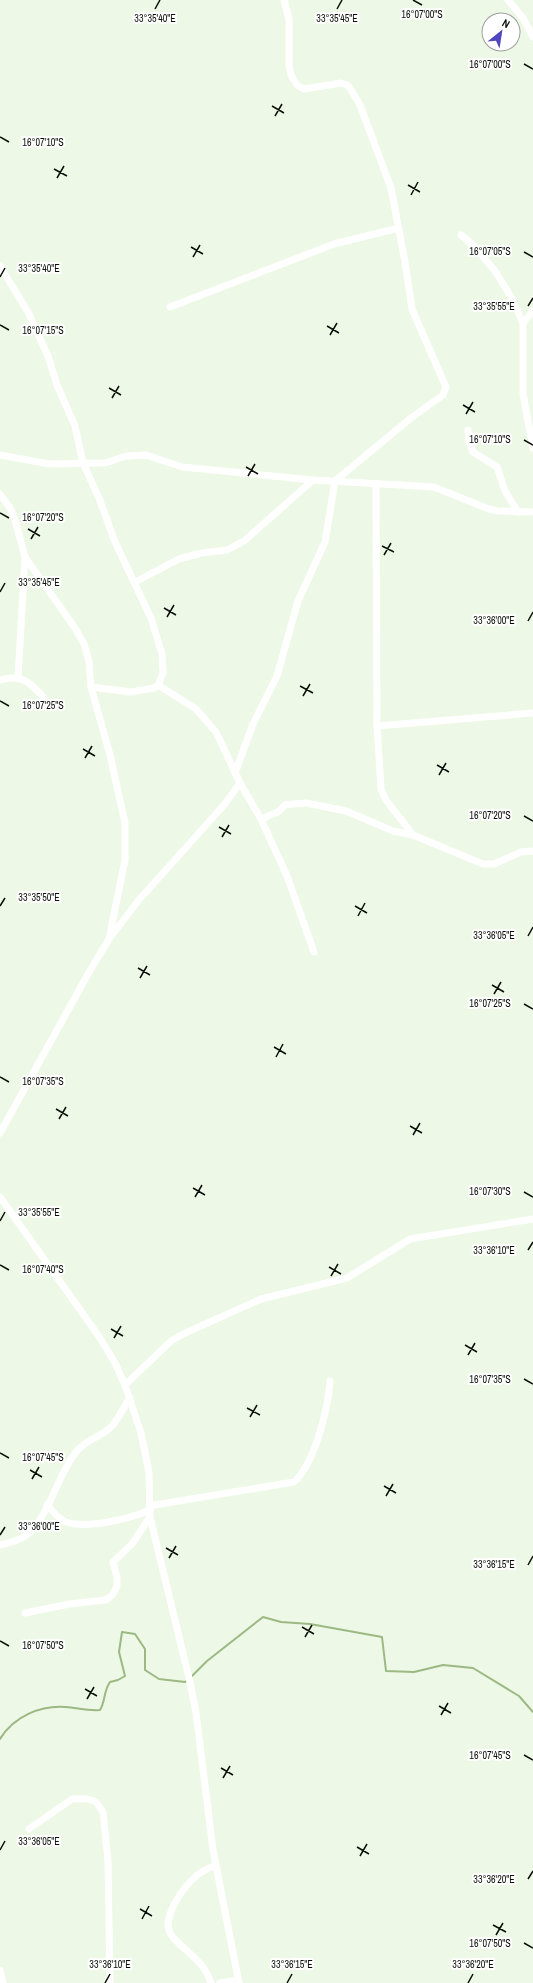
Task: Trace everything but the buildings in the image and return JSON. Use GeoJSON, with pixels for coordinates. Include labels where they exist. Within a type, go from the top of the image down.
{"type":"FeatureCollection","features":[{"type":"Feature","properties":{"kind":"street"},"geometry":{"type":"LineString","coordinates":[[235,773],[253,724],[277,676],[298,601],[326,542],[335,481],[445,392],[446,388],[412,309],[391,188],[360,105],[350,88],[341,83],[304,89],[297,85],[289,65],[289,19],[284,0]]}},
{"type":"Feature","properties":{"kind":"street"},"geometry":{"type":"LineString","coordinates":[[508,0],[523,18],[533,37]]}},
{"type":"Feature","properties":{"kind":"street"},"geometry":{"type":"LineString","coordinates":[[170,307],[334,244],[399,228]]}},
{"type":"Feature","properties":{"kind":"street"},"geometry":{"type":"LineString","coordinates":[[461,235],[474,246],[495,271],[511,298],[523,323],[523,394],[533,448]]}},
{"type":"Feature","properties":{"kind":"street"},"geometry":{"type":"LineString","coordinates":[[0,266],[28,312],[43,344],[57,386],[75,426],[83,463],[115,542],[151,618],[162,654],[163,673],[158,685],[148,690],[131,692],[91,687]]}},
{"type":"Feature","properties":{"kind":"street"},"geometry":{"type":"LineString","coordinates":[[523,323],[533,311]]}},
{"type":"Feature","properties":{"kind":"street"},"geometry":{"type":"LineString","coordinates":[[468,430],[472,452],[497,467],[505,491],[518,512]]}},
{"type":"Feature","properties":{"kind":"street"},"geometry":{"type":"LineString","coordinates":[[0,455],[49,464],[105,462],[126,456],[146,455],[182,467],[313,480],[434,487],[489,509],[533,512]]}},
{"type":"Feature","properties":{"kind":"street"},"geometry":{"type":"LineString","coordinates":[[135,582],[179,559],[202,553],[227,550],[244,541],[313,480]]}},
{"type":"Feature","properties":{"kind":"street"},"geometry":{"type":"LineString","coordinates":[[376,484],[377,726],[381,789],[386,800],[413,835]]}},
{"type":"Feature","properties":{"kind":"street"},"geometry":{"type":"LineString","coordinates":[[0,494],[15,520],[25,557],[18,677]]}},
{"type":"Feature","properties":{"kind":"street"},"geometry":{"type":"LineString","coordinates":[[25,557],[84,644],[88,661],[91,687],[110,755],[125,824],[125,860],[109,939]]}},
{"type":"Feature","properties":{"kind":"street"},"geometry":{"type":"LineString","coordinates":[[0,680],[18,677],[35,687],[44,698]]}},
{"type":"Feature","properties":{"kind":"street"},"geometry":{"type":"LineString","coordinates":[[158,685],[196,709],[216,732],[240,783],[261,819],[287,876],[314,952]]}},
{"type":"Feature","properties":{"kind":"street"},"geometry":{"type":"LineString","coordinates":[[377,726],[533,713]]}},
{"type":"Feature","properties":{"kind":"street"},"geometry":{"type":"LineString","coordinates":[[0,1133],[109,939],[138,901],[224,805],[240,783]]}},
{"type":"Feature","properties":{"kind":"street"},"geometry":{"type":"LineString","coordinates":[[261,819],[278,812],[289,804],[306,803],[346,811],[399,833],[413,835],[435,846],[488,865],[499,863],[521,852],[533,851]]}},
{"type":"Feature","properties":{"kind":"street"},"geometry":{"type":"LineString","coordinates":[[0,1197],[98,1335],[115,1363],[130,1398],[149,1472],[150,1511],[196,1713],[211,1839],[239,1981],[220,1983]]}},
{"type":"Feature","properties":{"kind":"street"},"geometry":{"type":"LineString","coordinates":[[125,1385],[171,1341],[196,1328],[261,1299],[347,1278],[410,1239],[533,1219]]}},
{"type":"Feature","properties":{"kind":"street"},"geometry":{"type":"LineString","coordinates":[[47,1505],[62,1519],[75,1524],[125,1518],[150,1511],[294,1482],[302,1472],[322,1426],[326,1413],[330,1381]]}},
{"type":"Feature","properties":{"kind":"street"},"geometry":{"type":"LineString","coordinates":[[0,1544],[26,1535],[33,1529],[47,1505],[65,1468],[74,1455],[85,1443],[112,1425],[130,1398]]}},
{"type":"Feature","properties":{"kind":"street"},"geometry":{"type":"LineString","coordinates":[[25,1613],[69,1604],[100,1601],[110,1598],[116,1590],[118,1582],[113,1562],[132,1544],[150,1511]]}},
{"type":"Feature","properties":{"kind":"street"},"geometry":{"type":"LineString","coordinates":[[29,1830],[72,1799],[88,1799],[96,1802],[103,1812],[108,1861],[110,1983]]}},
{"type":"Feature","properties":{"kind":"street"},"geometry":{"type":"LineString","coordinates":[[211,1983],[209,1974],[198,1960],[171,1935],[169,1925],[172,1909],[181,1891],[195,1876],[216,1865]]}},
{"type":"Feature","properties":{"kind":"street"},"geometry":{"type":"LineString","coordinates":[[0,1970],[3,1983]]}},
{"type":"Feature","properties":{"kind":"waterway"},"geometry":{"type":"LineString","coordinates":[[191,1677],[207,1661],[263,1617],[281,1622],[310,1624],[382,1637],[386,1671],[414,1672],[443,1665],[473,1668],[519,1696],[533,1712]]}},
{"type":"Feature","properties":{"kind":"waterway"},"geometry":{"type":"LineString","coordinates":[[0,1739],[20,1718],[38,1710],[57,1707],[100,1710],[106,1689],[110,1682],[125,1676],[119,1652],[122,1632],[135,1634],[145,1649],[145,1670],[159,1679],[185,1682],[188,1680]]}}]}
